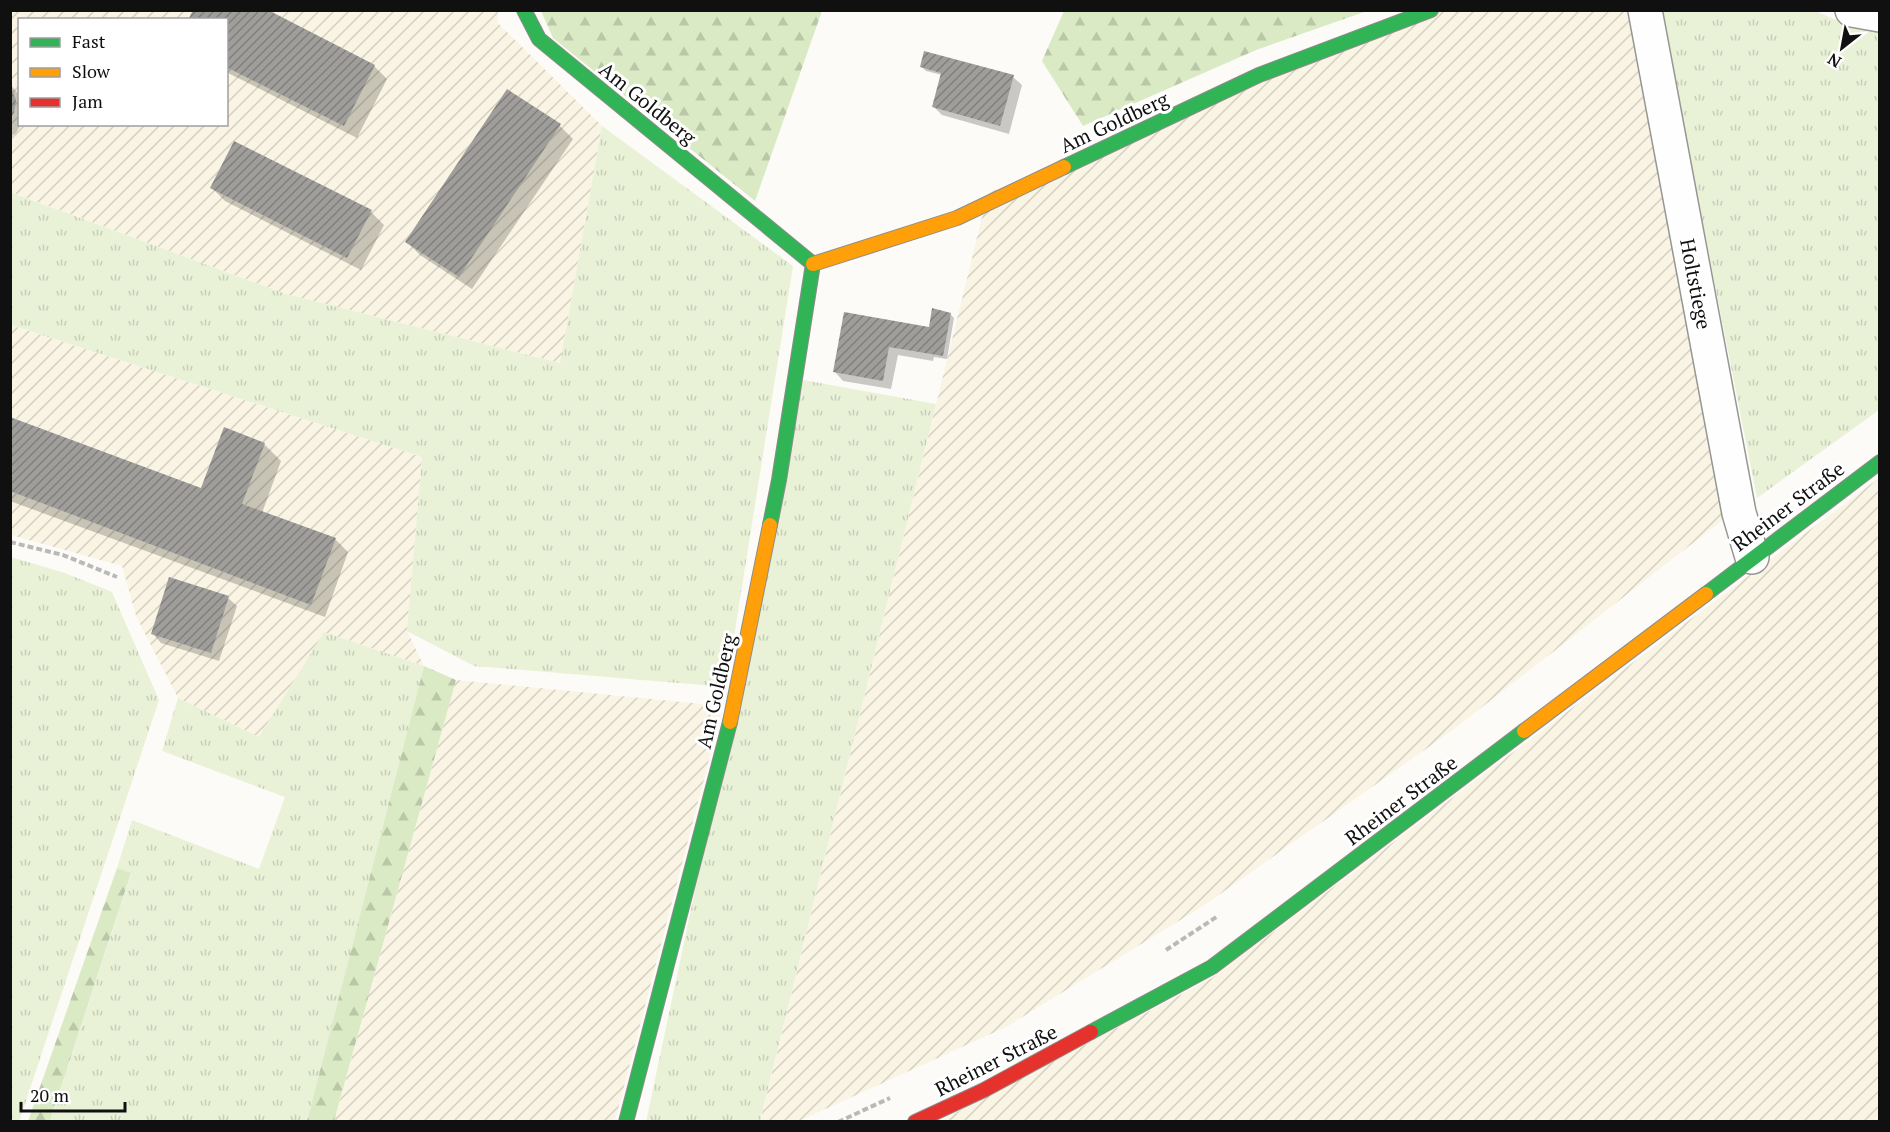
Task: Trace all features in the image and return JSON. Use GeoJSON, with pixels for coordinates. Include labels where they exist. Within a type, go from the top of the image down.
{"type":"FeatureCollection","features":[{"type":"Feature","properties":{"kind":"street","name":"Am Goldberg"},"geometry":{"type":"LineString","coordinates":[[524,10],[539,39],[813,264]]}},
{"type":"Feature","properties":{"kind":"street","name":"Am Goldberg"},"geometry":{"type":"LineString","coordinates":[[813,264],[957,218],[1259,75],[1431,10]]}},
{"type":"Feature","properties":{"kind":"street","name":"Holtstiege"},"geometry":{"type":"LineString","coordinates":[[1645,10],[1739,513],[1752,557]]}},
{"type":"Feature","properties":{"kind":"street"},"geometry":{"type":"LineString","coordinates":[[1852,10],[1880,15]]}},
{"type":"Feature","properties":{"kind":"street","name":"Am Goldberg"},"geometry":{"type":"LineString","coordinates":[[626,1122],[736,699],[779,480],[813,264]]}},
{"type":"Feature","properties":{"kind":"street","name":"Rheiner Straße"},"geometry":{"type":"LineString","coordinates":[[915,1122],[984,1090],[1212,967],[1880,462]]}},
{"type":"Feature","properties":{"kind":"path"},"geometry":{"type":"LineString","coordinates":[[10,542],[63,555],[117,577]]}},
{"type":"Feature","properties":{"kind":"path"},"geometry":{"type":"LineString","coordinates":[[1165,950],[1220,915]]}},
{"type":"Feature","properties":{"kind":"path"},"geometry":{"type":"LineString","coordinates":[[838,1122],[895,1095]]}},
{"type":"Feature","properties":{"kind":"shaded area"},"geometry":{"type":"Polygon","coordinates":[[[10,11],[498,11],[497,22],[602,126],[560,363],[286,294],[11,192],[10,11]]]}},
{"type":"Feature","properties":{"kind":"shaded area"},"geometry":{"type":"Polygon","coordinates":[[[1424,11],[1632,11],[1725,518],[1450,732],[1203,906],[1006,1027],[799,1121],[760,1122],[988,193],[1424,11]]]}},
{"type":"Feature","properties":{"kind":"shaded area"},"geometry":{"type":"Polygon","coordinates":[[[10,325],[422,457],[407,631],[424,666],[324,632],[259,737],[178,698],[136,616],[122,566],[11,535],[10,325]]]}},
{"type":"Feature","properties":{"kind":"shaded area"},"geometry":{"type":"Polygon","coordinates":[[[1879,478],[1879,1121],[938,1122],[1212,978],[1879,478]]]}},
{"type":"Feature","properties":{"kind":"shaded area"},"geometry":{"type":"Polygon","coordinates":[[[456,680],[723,706],[615,1121],[334,1122],[456,680]]]}},
{"type":"Feature","properties":{"kind":"green space"},"geometry":{"type":"Polygon","coordinates":[[[1064,10],[1367,11],[1256,50],[1083,126],[1042,61],[1064,10]]]}},
{"type":"Feature","properties":{"kind":"green space"},"geometry":{"type":"Polygon","coordinates":[[[541,11],[822,11],[755,201],[553,38],[541,11]]]}},
{"type":"Feature","properties":{"kind":"green space"},"geometry":{"type":"Polygon","coordinates":[[[1661,11],[1815,11],[1834,19],[1879,28],[1879,410],[1757,498],[1661,11]]]}},
{"type":"Feature","properties":{"kind":"green space"},"geometry":{"type":"Polygon","coordinates":[[[602,126],[793,266],[726,687],[474,666],[407,631],[422,457],[11,325],[10,192],[286,294],[560,363],[602,126]]]}},
{"type":"Feature","properties":{"kind":"green space"},"geometry":{"type":"Polygon","coordinates":[[[803,380],[936,404],[760,1121],[646,1122],[803,380]]]}},
{"type":"Feature","properties":{"kind":"green space"},"geometry":{"type":"Polygon","coordinates":[[[11,557],[65,573],[112,592],[159,700],[19,1122],[10,1121],[11,557]]]}},
{"type":"Feature","properties":{"kind":"green space"},"geometry":{"type":"Polygon","coordinates":[[[324,632],[424,666],[307,1121],[50,1122],[131,874],[117,868],[132,820],[259,869],[285,797],[162,751],[178,698],[259,737],[324,632]]]}},
{"type":"Feature","properties":{"kind":"green space"},"geometry":{"type":"Polygon","coordinates":[[[424,666],[456,680],[334,1121],[307,1121],[424,666]]]}},
{"type":"Feature","properties":{"kind":"green space"},"geometry":{"type":"Polygon","coordinates":[[[117,868],[131,873],[50,1121],[28,1121],[117,868]]]}},
{"type":"Feature","properties":{"kind":"building"},"geometry":{"type":"Polygon","coordinates":[[[193,10],[268,10],[375,65],[344,126],[228,68],[228,18],[189,18],[193,10]]]}},
{"type":"Feature","properties":{"kind":"building"},"geometry":{"type":"Polygon","coordinates":[[[924,51],[1014,75],[1000,126],[932,107],[941,73],[920,67],[924,51]]]}},
{"type":"Feature","properties":{"kind":"building"},"geometry":{"type":"Polygon","coordinates":[[[10,85],[16,100],[14,113],[10,119],[10,85]]]}},
{"type":"Feature","properties":{"kind":"building"},"geometry":{"type":"Polygon","coordinates":[[[507,89],[561,124],[459,277],[405,242],[507,89]]]}},
{"type":"Feature","properties":{"kind":"building"},"geometry":{"type":"Polygon","coordinates":[[[234,141],[372,210],[347,258],[210,188],[234,141]]]}},
{"type":"Feature","properties":{"kind":"building"},"geometry":{"type":"Polygon","coordinates":[[[932,308],[951,313],[943,356],[889,347],[883,381],[833,372],[844,312],[929,327],[932,308]]]}},
{"type":"Feature","properties":{"kind":"building"},"geometry":{"type":"Polygon","coordinates":[[[10,417],[201,488],[224,427],[265,443],[242,504],[336,538],[311,605],[10,491],[10,417]]]}},
{"type":"Feature","properties":{"kind":"building"},"geometry":{"type":"Polygon","coordinates":[[[169,577],[229,596],[211,653],[151,634],[169,577]]]}},
{"type":"Feature","properties":{"kind":"traffic: fast"},"geometry":{"type":"LineString","coordinates":[[524,10],[539,39],[813,264],[770,525]]}},
{"type":"Feature","properties":{"kind":"traffic: fast"},"geometry":{"type":"LineString","coordinates":[[1064,167],[1259,75],[1431,10]]}},
{"type":"Feature","properties":{"kind":"traffic: fast"},"geometry":{"type":"LineString","coordinates":[[1706,594],[1880,462]]}},
{"type":"Feature","properties":{"kind":"traffic: fast"},"geometry":{"type":"LineString","coordinates":[[626,1122],[730,722]]}},
{"type":"Feature","properties":{"kind":"traffic: fast"},"geometry":{"type":"LineString","coordinates":[[1091,1032],[1212,967],[1524,731]]}},
{"type":"Feature","properties":{"kind":"traffic: slow"},"geometry":{"type":"LineString","coordinates":[[813,264],[957,218],[1064,167]]}},
{"type":"Feature","properties":{"kind":"traffic: slow"},"geometry":{"type":"LineString","coordinates":[[730,722],[770,525]]}},
{"type":"Feature","properties":{"kind":"traffic: slow"},"geometry":{"type":"LineString","coordinates":[[1524,731],[1706,594]]}},
{"type":"Feature","properties":{"kind":"traffic: jam"},"geometry":{"type":"LineString","coordinates":[[915,1122],[984,1090],[1091,1032]]}}]}
